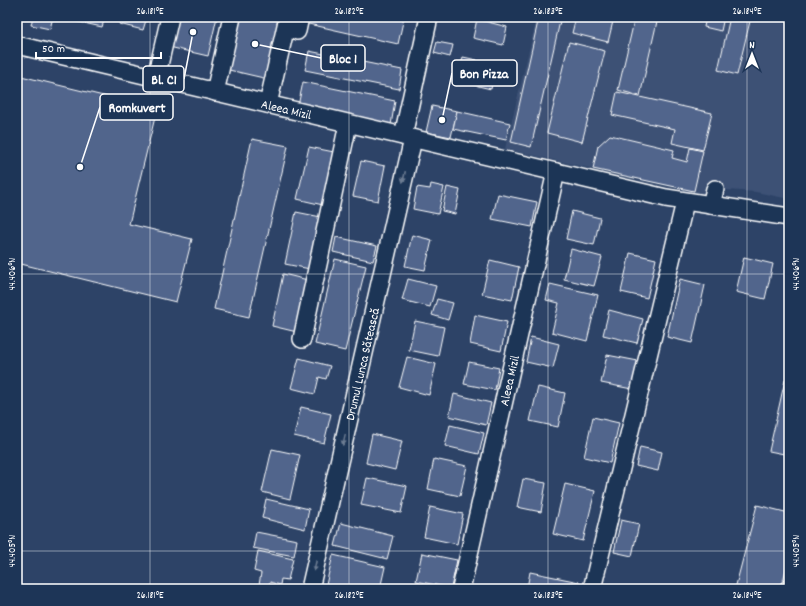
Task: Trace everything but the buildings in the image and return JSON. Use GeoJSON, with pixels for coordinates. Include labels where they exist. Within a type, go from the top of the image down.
{"type":"FeatureCollection","features":[{"type":"Feature","properties":{"kind":"street"},"geometry":{"type":"LineString","coordinates":[[156,78],[170,17]]}},
{"type":"Feature","properties":{"kind":"street"},"geometry":{"type":"LineString","coordinates":[[210,90],[222,17]]}},
{"type":"Feature","properties":{"kind":"street"},"geometry":{"type":"LineString","coordinates":[[210,90],[232,17]]}},
{"type":"Feature","properties":{"kind":"street"},"geometry":{"type":"LineString","coordinates":[[268,104],[288,17]]}},
{"type":"Feature","properties":{"kind":"street","name":"Drumul Lunca Sătească"},"geometry":{"type":"LineString","coordinates":[[310,589],[408,137],[429,17]]}},
{"type":"Feature","properties":{"kind":"street","name":"Aleea Mizil"},"geometry":{"type":"LineString","coordinates":[[17,45],[685,202],[789,217]]}},
{"type":"Feature","properties":{"kind":"street"},"geometry":{"type":"LineString","coordinates":[[302,339],[348,124]]}},
{"type":"Feature","properties":{"kind":"street","name":"Aleea Mizil"},"geometry":{"type":"LineString","coordinates":[[461,589],[556,172]]}},
{"type":"Feature","properties":{"kind":"street"},"geometry":{"type":"LineString","coordinates":[[711,206],[715,188]]}},
{"type":"Feature","properties":{"kind":"street"},"geometry":{"type":"LineString","coordinates":[[592,589],[685,202]]}},
{"type":"Feature","properties":{"kind":"shaded area"},"geometry":{"type":"Polygon","coordinates":[[[537,17],[789,17],[789,199],[756,192],[727,190],[703,194],[505,149],[537,17]]]}},
{"type":"Feature","properties":{"kind":"place","name":"Bl. C1"},"geometry":{"type":"Point","coordinates":[193,32]}},
{"type":"Feature","properties":{"kind":"place","name":"Bloc 1"},"geometry":{"type":"Point","coordinates":[255,44]}},
{"type":"Feature","properties":{"kind":"place","name":"Bon Pizza"},"geometry":{"type":"Point","coordinates":[442,120]}},
{"type":"Feature","properties":{"kind":"place","name":"Romkuvert"},"geometry":{"type":"Point","coordinates":[80,167]}}]}
